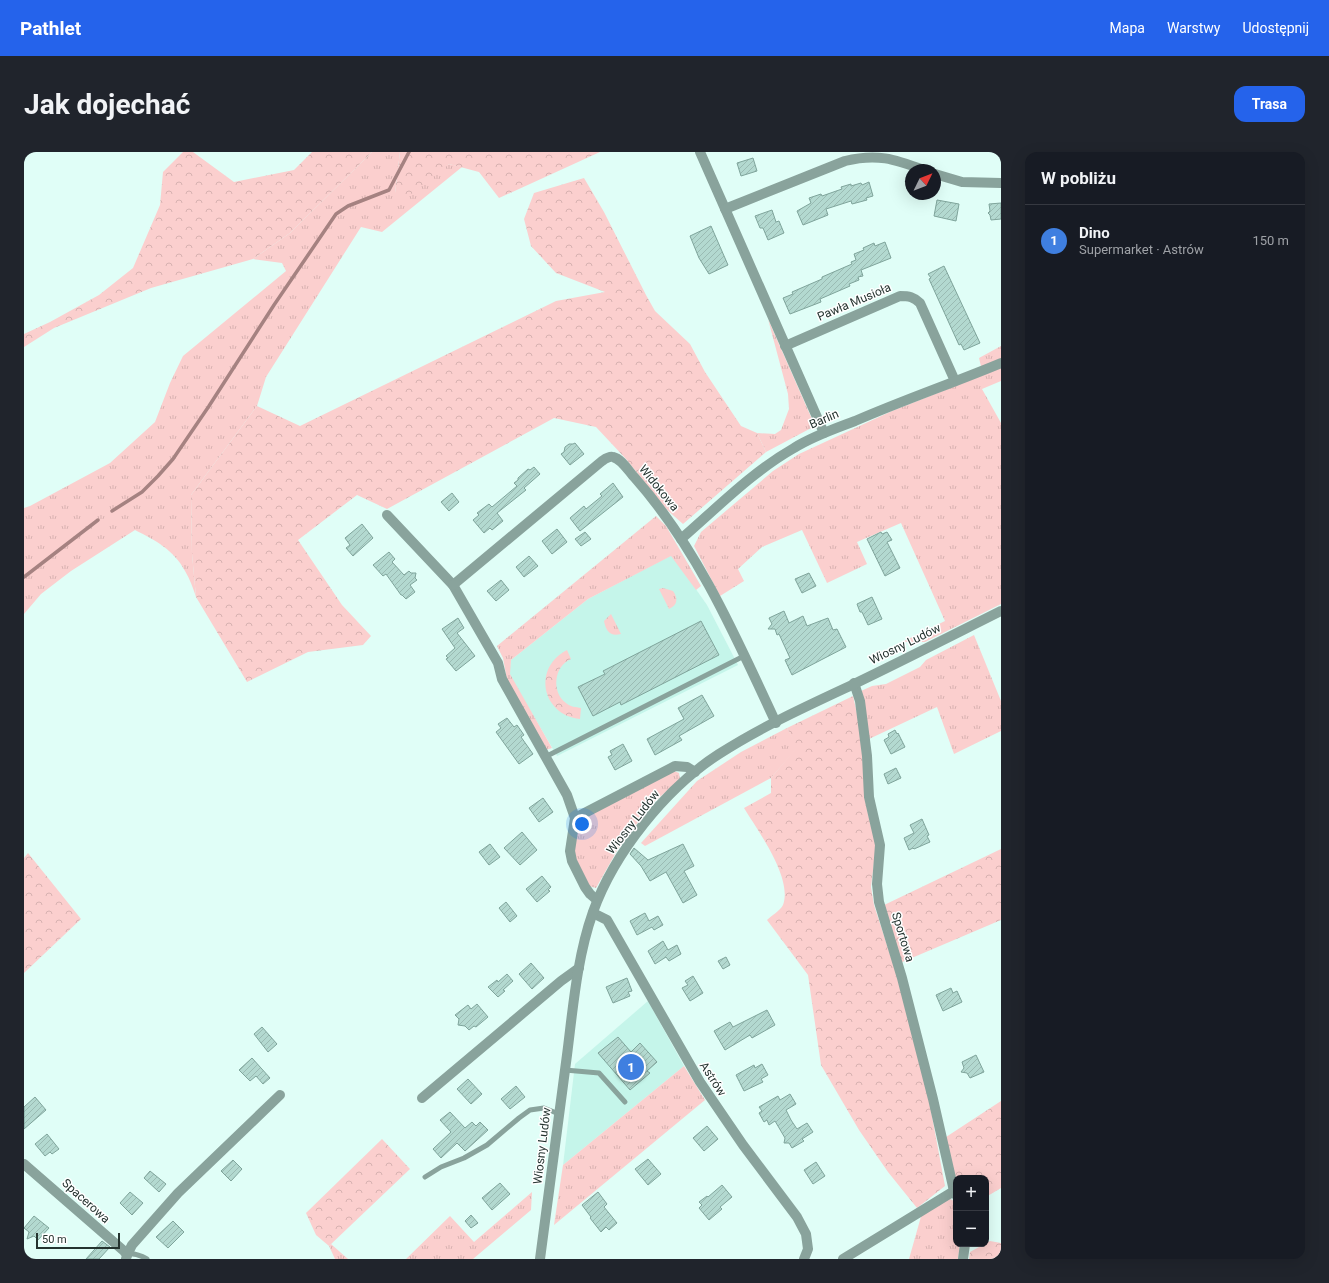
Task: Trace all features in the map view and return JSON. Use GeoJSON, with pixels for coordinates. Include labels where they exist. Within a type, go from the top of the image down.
{"type":"FeatureCollection","features":[{"type":"Feature","properties":{"kind":"street"},"geometry":{"type":"LineString","coordinates":[[700,152],[824,433]]}},
{"type":"Feature","properties":{"kind":"street"},"geometry":{"type":"LineString","coordinates":[[725,209],[855,158],[884,157],[907,164]]}},
{"type":"Feature","properties":{"kind":"street"},"geometry":{"type":"LineString","coordinates":[[941,176],[962,182],[1001,184]]}},
{"type":"Feature","properties":{"kind":"street","name":"Pawła Musioła"},"geometry":{"type":"LineString","coordinates":[[785,346],[900,296],[907,296],[914,298],[920,303],[955,381]]}},
{"type":"Feature","properties":{"kind":"street","name":"Barlin"},"geometry":{"type":"LineString","coordinates":[[681,539],[720,503],[771,462],[795,447],[824,433],[1001,363]]}},
{"type":"Feature","properties":{"kind":"street","name":"Widokowa"},"geometry":{"type":"LineString","coordinates":[[453,586],[607,458],[613,457],[619,460],[664,514],[681,539],[713,592],[776,723]]}},
{"type":"Feature","properties":{"kind":"street"},"geometry":{"type":"LineString","coordinates":[[387,515],[453,586],[498,663],[502,679],[567,795],[575,818],[570,851],[572,861],[585,887],[590,894],[598,900]]}},
{"type":"Feature","properties":{"kind":"street","name":"Wiosny Ludów"},"geometry":{"type":"LineString","coordinates":[[540,1259],[579,968],[585,940],[592,913],[598,900],[618,861],[630,843],[655,812],[695,772],[718,754],[776,723],[1001,611]]}},
{"type":"Feature","properties":{"kind":"street","name":"Sportowa"},"geometry":{"type":"LineString","coordinates":[[854,684],[859,695],[861,708],[867,756],[869,797],[880,845],[877,884],[879,902],[902,978],[953,1184]]}},
{"type":"Feature","properties":{"kind":"street"},"geometry":{"type":"LineString","coordinates":[[575,818],[675,766],[687,767],[695,772]]}},
{"type":"Feature","properties":{"kind":"street","name":"Astrów"},"geometry":{"type":"LineString","coordinates":[[592,913],[607,920],[700,1082],[743,1145],[797,1217],[806,1234],[808,1249],[804,1259]]}},
{"type":"Feature","properties":{"kind":"street"},"geometry":{"type":"LineString","coordinates":[[422,1098],[561,981],[579,968]]}},
{"type":"Feature","properties":{"kind":"street"},"geometry":{"type":"LineString","coordinates":[[126,1257],[132,1244],[178,1193],[280,1095]]}},
{"type":"Feature","properties":{"kind":"street","name":"Spacerowa"},"geometry":{"type":"LineString","coordinates":[[24,1164],[124,1251],[126,1257]]}},
{"type":"Feature","properties":{"kind":"street"},"geometry":{"type":"LineString","coordinates":[[843,1259],[953,1194]]}},
{"type":"Feature","properties":{"kind":"street"},"geometry":{"type":"LineString","coordinates":[[963,1259],[965,1247]]}},
{"type":"Feature","properties":{"kind":"lane"},"geometry":{"type":"LineString","coordinates":[[545,757],[744,656]]}},
{"type":"Feature","properties":{"kind":"lane"},"geometry":{"type":"LineString","coordinates":[[565,1070],[599,1073],[625,1102]]}},
{"type":"Feature","properties":{"kind":"lane"},"geometry":{"type":"LineString","coordinates":[[425,1177],[441,1167],[464,1158],[487,1145],[530,1110],[544,1108],[559,1114]]}},
{"type":"Feature","properties":{"kind":"lane"},"geometry":{"type":"LineString","coordinates":[[126,1257],[133,1253],[139,1254],[147,1259]]}},
{"type":"Feature","properties":{"kind":"shaded area"},"geometry":{"type":"Polygon","coordinates":[[[672,555],[707,605],[738,665],[557,756],[509,674],[511,660],[588,599],[672,555]]]}},
{"type":"Feature","properties":{"kind":"shaded area"},"geometry":{"type":"Polygon","coordinates":[[[648,1001],[684,1066],[563,1165],[575,1064],[648,1001]]]}},
{"type":"Feature","properties":{"kind":"green space"},"geometry":{"type":"Polygon","coordinates":[[[183,152],[193,152],[234,182],[294,170],[312,152],[372,152],[290,233],[253,259],[151,288],[54,328],[24,347],[24,334],[50,322],[99,295],[133,268],[160,205],[163,172],[183,152]]]}},
{"type":"Feature","properties":{"kind":"green space"},"geometry":{"type":"Polygon","coordinates":[[[372,152],[400,152],[395,193],[449,164],[462,167],[382,232],[361,227],[266,377],[257,406],[191,495],[192,554],[196,597],[193,587],[181,564],[170,551],[135,530],[71,571],[41,594],[24,614],[24,508],[110,463],[155,422],[170,383],[183,356],[286,271],[282,263],[253,259],[290,233],[372,152]]]}},
{"type":"Feature","properties":{"kind":"green space"},"geometry":{"type":"Polygon","coordinates":[[[400,152],[600,152],[499,198],[479,172],[449,164],[409,196],[395,193],[400,152]]]}},
{"type":"Feature","properties":{"kind":"green space"},"geometry":{"type":"Polygon","coordinates":[[[584,178],[604,212],[655,311],[690,344],[705,372],[741,426],[757,433],[766,452],[683,524],[666,509],[626,459],[596,427],[554,418],[387,509],[357,495],[298,540],[342,605],[371,636],[363,645],[308,652],[247,682],[196,597],[192,554],[191,495],[257,406],[300,426],[556,301],[605,292],[556,273],[531,246],[524,219],[534,193],[584,178]]]}},
{"type":"Feature","properties":{"kind":"green space"},"geometry":{"type":"Polygon","coordinates":[[[768,319],[815,426],[766,452],[757,433],[775,434],[781,430],[789,409],[788,394],[768,319]]]}},
{"type":"Feature","properties":{"kind":"green space"},"geometry":{"type":"Polygon","coordinates":[[[1001,346],[1001,381],[982,389],[1001,423],[1001,604],[925,642],[902,642],[945,621],[901,523],[857,542],[867,564],[827,583],[802,530],[762,547],[738,569],[744,581],[720,596],[694,546],[701,532],[773,471],[799,454],[892,411],[983,375],[979,358],[1001,346]]]}},
{"type":"Feature","properties":{"kind":"green space"},"geometry":{"type":"Polygon","coordinates":[[[656,516],[666,526],[701,586],[696,590],[671,556],[588,599],[511,660],[510,674],[552,748],[546,750],[507,680],[503,658],[497,646],[656,516]]]}},
{"type":"Feature","properties":{"kind":"green space"},"geometry":{"type":"Polygon","coordinates":[[[663,588],[673,591],[676,596],[676,603],[669,609],[659,589],[663,588]]]}},
{"type":"Feature","properties":{"kind":"green space"},"geometry":{"type":"Polygon","coordinates":[[[611,614],[621,634],[611,634],[606,628],[604,621],[611,614]]]}},
{"type":"Feature","properties":{"kind":"green space"},"geometry":{"type":"Polygon","coordinates":[[[974,635],[1001,701],[1001,731],[954,754],[937,707],[869,739],[861,691],[872,686],[886,684],[920,667],[926,660],[974,635]]]}},
{"type":"Feature","properties":{"kind":"green space"},"geometry":{"type":"Polygon","coordinates":[[[567,650],[571,659],[565,662],[558,673],[556,680],[558,692],[566,703],[571,706],[581,708],[580,719],[567,716],[557,709],[550,700],[546,690],[546,679],[549,668],[556,658],[567,650]]]}},
{"type":"Feature","properties":{"kind":"green space"},"geometry":{"type":"Polygon","coordinates":[[[853,696],[859,722],[868,814],[876,846],[871,887],[874,905],[897,976],[928,1095],[945,1186],[917,1208],[888,1172],[859,1130],[821,1065],[808,975],[767,920],[783,905],[785,894],[783,882],[779,869],[772,855],[744,808],[771,793],[771,778],[797,747],[787,728],[853,696]]]}},
{"type":"Feature","properties":{"kind":"green space"},"geometry":{"type":"Polygon","coordinates":[[[787,728],[798,747],[771,778],[645,846],[641,843],[697,781],[741,752],[787,728]]]}},
{"type":"Feature","properties":{"kind":"green space"},"geometry":{"type":"Polygon","coordinates":[[[674,771],[679,773],[680,779],[651,805],[618,849],[596,888],[586,884],[573,851],[578,820],[674,771]]]}},
{"type":"Feature","properties":{"kind":"green space"},"geometry":{"type":"Polygon","coordinates":[[[1001,849],[1001,920],[900,963],[882,906],[1001,849]]]}},
{"type":"Feature","properties":{"kind":"green space"},"geometry":{"type":"Polygon","coordinates":[[[28,853],[81,919],[24,973],[24,858],[28,853]]]}},
{"type":"Feature","properties":{"kind":"green space"},"geometry":{"type":"Polygon","coordinates":[[[684,1066],[705,1100],[554,1225],[563,1165],[684,1066]]]}},
{"type":"Feature","properties":{"kind":"green space"},"geometry":{"type":"Polygon","coordinates":[[[1001,1101],[1001,1188],[989,1195],[989,1175],[955,1175],[943,1139],[1001,1101]]]}},
{"type":"Feature","properties":{"kind":"green space"},"geometry":{"type":"Polygon","coordinates":[[[382,1139],[410,1169],[329,1246],[316,1235],[306,1213],[382,1139]]]}},
{"type":"Feature","properties":{"kind":"green space"},"geometry":{"type":"Polygon","coordinates":[[[532,1192],[531,1210],[473,1259],[406,1259],[450,1216],[474,1242],[532,1192]]]}},
{"type":"Feature","properties":{"kind":"green space"},"geometry":{"type":"Polygon","coordinates":[[[950,1199],[953,1200],[953,1247],[960,1247],[958,1259],[909,1259],[922,1213],[950,1199]]]}},
{"type":"Feature","properties":{"kind":"green space"},"geometry":{"type":"Polygon","coordinates":[[[989,1242],[1001,1243],[1001,1259],[969,1259],[970,1252],[979,1247],[989,1247],[989,1242]]]}},
{"type":"Feature","properties":{"kind":"green space"},"geometry":{"type":"Polygon","coordinates":[[[331,1244],[348,1259],[335,1259],[329,1246],[331,1244]]]}},
{"type":"Feature","properties":{"kind":"building"},"geometry":{"type":"Polygon","coordinates":[[[753,158],[757,171],[741,176],[737,163],[753,158]]]}},
{"type":"Feature","properties":{"kind":"building"},"geometry":{"type":"Polygon","coordinates":[[[869,182],[873,196],[866,198],[867,200],[852,204],[851,201],[826,209],[828,215],[803,225],[797,211],[811,203],[809,198],[821,194],[822,196],[851,184],[851,186],[861,183],[862,185],[869,182]]]}},
{"type":"Feature","properties":{"kind":"building"},"geometry":{"type":"Polygon","coordinates":[[[937,200],[959,204],[956,221],[934,216],[937,200]]]}},
{"type":"Feature","properties":{"kind":"building"},"geometry":{"type":"Polygon","coordinates":[[[1001,203],[1001,219],[991,220],[988,213],[990,211],[989,204],[1001,203]]]}},
{"type":"Feature","properties":{"kind":"building"},"geometry":{"type":"Polygon","coordinates":[[[772,210],[776,222],[779,221],[784,233],[768,240],[763,228],[760,228],[755,216],[772,210]]]}},
{"type":"Feature","properties":{"kind":"building"},"geometry":{"type":"Polygon","coordinates":[[[711,226],[728,265],[709,274],[699,258],[690,236],[711,226]]]}},
{"type":"Feature","properties":{"kind":"building"},"geometry":{"type":"Polygon","coordinates":[[[885,242],[891,258],[861,270],[863,276],[858,277],[859,280],[849,284],[850,286],[820,299],[821,302],[790,314],[783,298],[793,294],[792,292],[822,279],[822,277],[852,264],[851,262],[856,260],[854,254],[864,250],[863,248],[874,243],[875,246],[885,242]]]}},
{"type":"Feature","properties":{"kind":"building"},"geometry":{"type":"Polygon","coordinates":[[[944,266],[980,343],[964,350],[961,344],[959,345],[929,279],[931,278],[928,274],[944,266]]]}},
{"type":"Feature","properties":{"kind":"building"},"geometry":{"type":"Polygon","coordinates":[[[575,443],[584,454],[570,465],[561,454],[564,452],[565,447],[569,444],[575,443]]]}},
{"type":"Feature","properties":{"kind":"building"},"geometry":{"type":"Polygon","coordinates":[[[534,467],[540,474],[524,488],[526,490],[497,513],[503,521],[492,530],[490,528],[484,533],[473,520],[479,515],[477,513],[489,504],[492,507],[517,486],[514,483],[518,480],[518,478],[528,469],[530,470],[534,467]]]}},
{"type":"Feature","properties":{"kind":"building"},"geometry":{"type":"Polygon","coordinates":[[[613,483],[623,497],[580,531],[570,518],[584,506],[586,509],[602,496],[600,494],[613,483]]]}},
{"type":"Feature","properties":{"kind":"building"},"geometry":{"type":"Polygon","coordinates":[[[452,493],[459,502],[449,511],[441,502],[452,493]]]}},
{"type":"Feature","properties":{"kind":"building"},"geometry":{"type":"Polygon","coordinates":[[[362,524],[373,538],[353,556],[346,548],[350,545],[345,538],[362,524]]]}},
{"type":"Feature","properties":{"kind":"building"},"geometry":{"type":"Polygon","coordinates":[[[557,529],[567,542],[552,554],[542,541],[557,529]]]}},
{"type":"Feature","properties":{"kind":"building"},"geometry":{"type":"Polygon","coordinates":[[[585,532],[591,539],[581,546],[575,539],[585,532]]]}},
{"type":"Feature","properties":{"kind":"building"},"geometry":{"type":"Polygon","coordinates":[[[881,532],[882,534],[887,532],[892,540],[887,542],[900,568],[885,576],[867,539],[881,532]]]}},
{"type":"Feature","properties":{"kind":"building"},"geometry":{"type":"Polygon","coordinates":[[[389,552],[395,559],[392,562],[404,575],[409,571],[411,573],[416,573],[415,578],[417,580],[410,585],[415,592],[406,599],[401,595],[386,574],[383,576],[373,565],[389,552]]]}},
{"type":"Feature","properties":{"kind":"building"},"geometry":{"type":"Polygon","coordinates":[[[529,556],[538,566],[524,577],[516,567],[529,556]]]}},
{"type":"Feature","properties":{"kind":"building"},"geometry":{"type":"Polygon","coordinates":[[[809,573],[816,586],[802,593],[795,579],[809,573]]]}},
{"type":"Feature","properties":{"kind":"building"},"geometry":{"type":"Polygon","coordinates":[[[501,580],[509,590],[496,601],[487,591],[501,580]]]}},
{"type":"Feature","properties":{"kind":"building"},"geometry":{"type":"Polygon","coordinates":[[[872,597],[882,619],[868,625],[857,604],[872,597]]]}},
{"type":"Feature","properties":{"kind":"building"},"geometry":{"type":"Polygon","coordinates":[[[784,611],[789,623],[803,616],[807,626],[828,618],[833,630],[837,629],[846,647],[792,675],[785,660],[790,658],[779,634],[777,635],[775,629],[768,629],[772,624],[769,618],[784,611]]]}},
{"type":"Feature","properties":{"kind":"building"},"geometry":{"type":"Polygon","coordinates":[[[458,618],[464,628],[457,633],[475,656],[456,671],[446,659],[448,658],[446,656],[455,648],[442,629],[458,618]]]}},
{"type":"Feature","properties":{"kind":"building"},"geometry":{"type":"Polygon","coordinates":[[[701,621],[719,655],[621,705],[620,702],[593,716],[578,687],[605,674],[603,671],[701,621]]]}},
{"type":"Feature","properties":{"kind":"building"},"geometry":{"type":"Polygon","coordinates":[[[702,695],[714,716],[679,736],[682,740],[655,755],[647,739],[684,719],[678,708],[702,695]]]}},
{"type":"Feature","properties":{"kind":"building"},"geometry":{"type":"Polygon","coordinates":[[[507,718],[514,727],[517,725],[524,735],[521,737],[533,754],[519,764],[496,732],[501,728],[498,724],[507,718]]]}},
{"type":"Feature","properties":{"kind":"building"},"geometry":{"type":"Polygon","coordinates":[[[895,730],[905,747],[891,754],[884,740],[889,737],[888,734],[895,730]]]}},
{"type":"Feature","properties":{"kind":"building"},"geometry":{"type":"Polygon","coordinates":[[[623,744],[632,761],[615,770],[608,757],[612,755],[610,751],[623,744]]]}},
{"type":"Feature","properties":{"kind":"building"},"geometry":{"type":"Polygon","coordinates":[[[896,768],[901,778],[888,784],[884,774],[896,768]]]}},
{"type":"Feature","properties":{"kind":"building"},"geometry":{"type":"Polygon","coordinates":[[[543,798],[553,812],[539,822],[529,808],[543,798]]]}},
{"type":"Feature","properties":{"kind":"building"},"geometry":{"type":"Polygon","coordinates":[[[922,819],[929,835],[927,836],[930,842],[909,850],[904,838],[914,833],[910,825],[922,819]]]}},
{"type":"Feature","properties":{"kind":"building"},"geometry":{"type":"Polygon","coordinates":[[[522,832],[537,850],[520,865],[504,848],[522,832]]]}},
{"type":"Feature","properties":{"kind":"building"},"geometry":{"type":"Polygon","coordinates":[[[490,844],[500,857],[489,865],[479,852],[490,844]]]}},
{"type":"Feature","properties":{"kind":"building"},"geometry":{"type":"Polygon","coordinates":[[[683,844],[694,866],[684,871],[697,895],[683,903],[666,872],[650,881],[641,866],[630,854],[634,848],[648,860],[683,844]]]}},
{"type":"Feature","properties":{"kind":"building"},"geometry":{"type":"Polygon","coordinates":[[[542,876],[551,887],[548,890],[550,891],[537,902],[526,889],[542,876]]]}},
{"type":"Feature","properties":{"kind":"building"},"geometry":{"type":"Polygon","coordinates":[[[506,902],[517,916],[510,922],[499,908],[506,902]]]}},
{"type":"Feature","properties":{"kind":"building"},"geometry":{"type":"Polygon","coordinates":[[[645,913],[649,921],[658,916],[663,925],[654,930],[652,927],[637,935],[630,921],[645,913]]]}},
{"type":"Feature","properties":{"kind":"building"},"geometry":{"type":"Polygon","coordinates":[[[663,941],[668,950],[677,945],[681,954],[669,961],[666,957],[655,964],[648,951],[663,941]]]}},
{"type":"Feature","properties":{"kind":"building"},"geometry":{"type":"Polygon","coordinates":[[[726,957],[730,965],[723,969],[718,961],[726,957]]]}},
{"type":"Feature","properties":{"kind":"building"},"geometry":{"type":"Polygon","coordinates":[[[531,963],[544,978],[532,989],[519,974],[531,963]]]}},
{"type":"Feature","properties":{"kind":"building"},"geometry":{"type":"Polygon","coordinates":[[[507,974],[513,981],[498,997],[488,987],[497,980],[498,982],[507,974]]]}},
{"type":"Feature","properties":{"kind":"building"},"geometry":{"type":"Polygon","coordinates":[[[693,976],[703,993],[690,1001],[682,988],[688,985],[685,981],[693,976]]]}},
{"type":"Feature","properties":{"kind":"building"},"geometry":{"type":"Polygon","coordinates":[[[627,978],[632,991],[628,992],[630,996],[613,1003],[606,987],[627,978]]]}},
{"type":"Feature","properties":{"kind":"building"},"geometry":{"type":"Polygon","coordinates":[[[951,988],[953,993],[957,991],[962,1002],[943,1011],[936,995],[951,988]]]}},
{"type":"Feature","properties":{"kind":"building"},"geometry":{"type":"Polygon","coordinates":[[[477,1004],[488,1017],[476,1027],[474,1026],[469,1030],[465,1026],[458,1025],[459,1019],[455,1015],[468,1005],[471,1009],[477,1004]]]}},
{"type":"Feature","properties":{"kind":"building"},"geometry":{"type":"Polygon","coordinates":[[[767,1010],[775,1025],[752,1038],[750,1035],[725,1050],[714,1031],[730,1022],[733,1027],[767,1010]]]}},
{"type":"Feature","properties":{"kind":"building"},"geometry":{"type":"Polygon","coordinates":[[[262,1027],[277,1044],[268,1052],[254,1034],[262,1027]]]}},
{"type":"Feature","properties":{"kind":"building"},"geometry":{"type":"Polygon","coordinates":[[[618,1037],[631,1052],[640,1043],[657,1062],[647,1071],[650,1073],[630,1090],[598,1053],[618,1037]]]}},
{"type":"Feature","properties":{"kind":"building"},"geometry":{"type":"Polygon","coordinates":[[[976,1055],[984,1072],[970,1078],[967,1073],[961,1072],[964,1068],[962,1062],[976,1055]]]}},
{"type":"Feature","properties":{"kind":"building"},"geometry":{"type":"Polygon","coordinates":[[[252,1058],[270,1078],[263,1084],[256,1076],[250,1081],[239,1070],[252,1058]]]}},
{"type":"Feature","properties":{"kind":"building"},"geometry":{"type":"Polygon","coordinates":[[[762,1064],[768,1075],[761,1079],[763,1082],[744,1091],[736,1075],[754,1065],[755,1068],[762,1064]]]}},
{"type":"Feature","properties":{"kind":"building"},"geometry":{"type":"Polygon","coordinates":[[[468,1079],[482,1094],[471,1104],[457,1089],[468,1079]]]}},
{"type":"Feature","properties":{"kind":"building"},"geometry":{"type":"Polygon","coordinates":[[[516,1086],[525,1097],[510,1109],[501,1099],[516,1086]]]}},
{"type":"Feature","properties":{"kind":"building"},"geometry":{"type":"Polygon","coordinates":[[[790,1094],[796,1104],[786,1110],[791,1120],[797,1129],[807,1123],[813,1132],[802,1139],[804,1141],[792,1148],[789,1143],[784,1143],[785,1138],[775,1121],[769,1125],[767,1120],[764,1122],[759,1113],[762,1111],[759,1107],[778,1096],[780,1100],[790,1094]]]}},
{"type":"Feature","properties":{"kind":"building"},"geometry":{"type":"Polygon","coordinates":[[[35,1097],[46,1110],[24,1129],[24,1107],[35,1097]]]}},
{"type":"Feature","properties":{"kind":"building"},"geometry":{"type":"Polygon","coordinates":[[[450,1112],[465,1128],[472,1122],[476,1126],[480,1122],[488,1130],[465,1151],[457,1143],[441,1158],[433,1149],[451,1132],[440,1120],[450,1112]]]}},
{"type":"Feature","properties":{"kind":"building"},"geometry":{"type":"Polygon","coordinates":[[[707,1126],[718,1139],[704,1151],[693,1138],[707,1126]]]}},
{"type":"Feature","properties":{"kind":"building"},"geometry":{"type":"Polygon","coordinates":[[[47,1134],[59,1149],[52,1154],[50,1152],[45,1156],[35,1144],[47,1134]]]}},
{"type":"Feature","properties":{"kind":"building"},"geometry":{"type":"Polygon","coordinates":[[[648,1159],[661,1174],[648,1185],[635,1169],[648,1159]]]}},
{"type":"Feature","properties":{"kind":"building"},"geometry":{"type":"Polygon","coordinates":[[[233,1160],[242,1169],[231,1181],[221,1171],[233,1160]]]}},
{"type":"Feature","properties":{"kind":"building"},"geometry":{"type":"Polygon","coordinates":[[[816,1162],[825,1176],[813,1184],[804,1170],[816,1162]]]}},
{"type":"Feature","properties":{"kind":"building"},"geometry":{"type":"Polygon","coordinates":[[[150,1171],[166,1184],[159,1192],[144,1178],[150,1171]]]}},
{"type":"Feature","properties":{"kind":"building"},"geometry":{"type":"Polygon","coordinates":[[[500,1183],[510,1194],[492,1210],[482,1198],[500,1183]]]}},
{"type":"Feature","properties":{"kind":"building"},"geometry":{"type":"Polygon","coordinates":[[[722,1185],[732,1197],[720,1207],[722,1209],[709,1220],[699,1208],[702,1205],[699,1202],[707,1196],[708,1197],[722,1185]]]}},
{"type":"Feature","properties":{"kind":"building"},"geometry":{"type":"Polygon","coordinates":[[[130,1192],[143,1203],[132,1215],[120,1203],[130,1192]]]}},
{"type":"Feature","properties":{"kind":"building"},"geometry":{"type":"Polygon","coordinates":[[[598,1192],[607,1204],[604,1207],[617,1223],[609,1230],[606,1227],[601,1232],[582,1205],[598,1192]]]}},
{"type":"Feature","properties":{"kind":"building"},"geometry":{"type":"Polygon","coordinates":[[[471,1215],[478,1223],[471,1228],[465,1221],[471,1215]]]}},
{"type":"Feature","properties":{"kind":"building"},"geometry":{"type":"Polygon","coordinates":[[[34,1216],[49,1228],[38,1240],[34,1236],[27,1239],[29,1232],[24,1228],[34,1216]]]}},
{"type":"Feature","properties":{"kind":"building"},"geometry":{"type":"Polygon","coordinates":[[[173,1221],[184,1232],[168,1248],[156,1237],[173,1221]]]}},
{"type":"Feature","properties":{"kind":"building"},"geometry":{"type":"Polygon","coordinates":[[[102,1241],[110,1247],[99,1259],[86,1259],[102,1241]]]}},
{"type":"Feature","properties":{"kind":"waterway"},"geometry":{"type":"LineString","coordinates":[[112,511],[142,492],[173,459],[274,305],[336,214],[348,206],[389,190],[409,152]]}},
{"type":"Feature","properties":{"kind":"waterway"},"geometry":{"type":"LineString","coordinates":[[24,577],[98,520]]}},
{"type":"Feature","properties":{"kind":"place","name":"Dino"},"geometry":{"type":"Point","coordinates":[631,1067]}}]}
